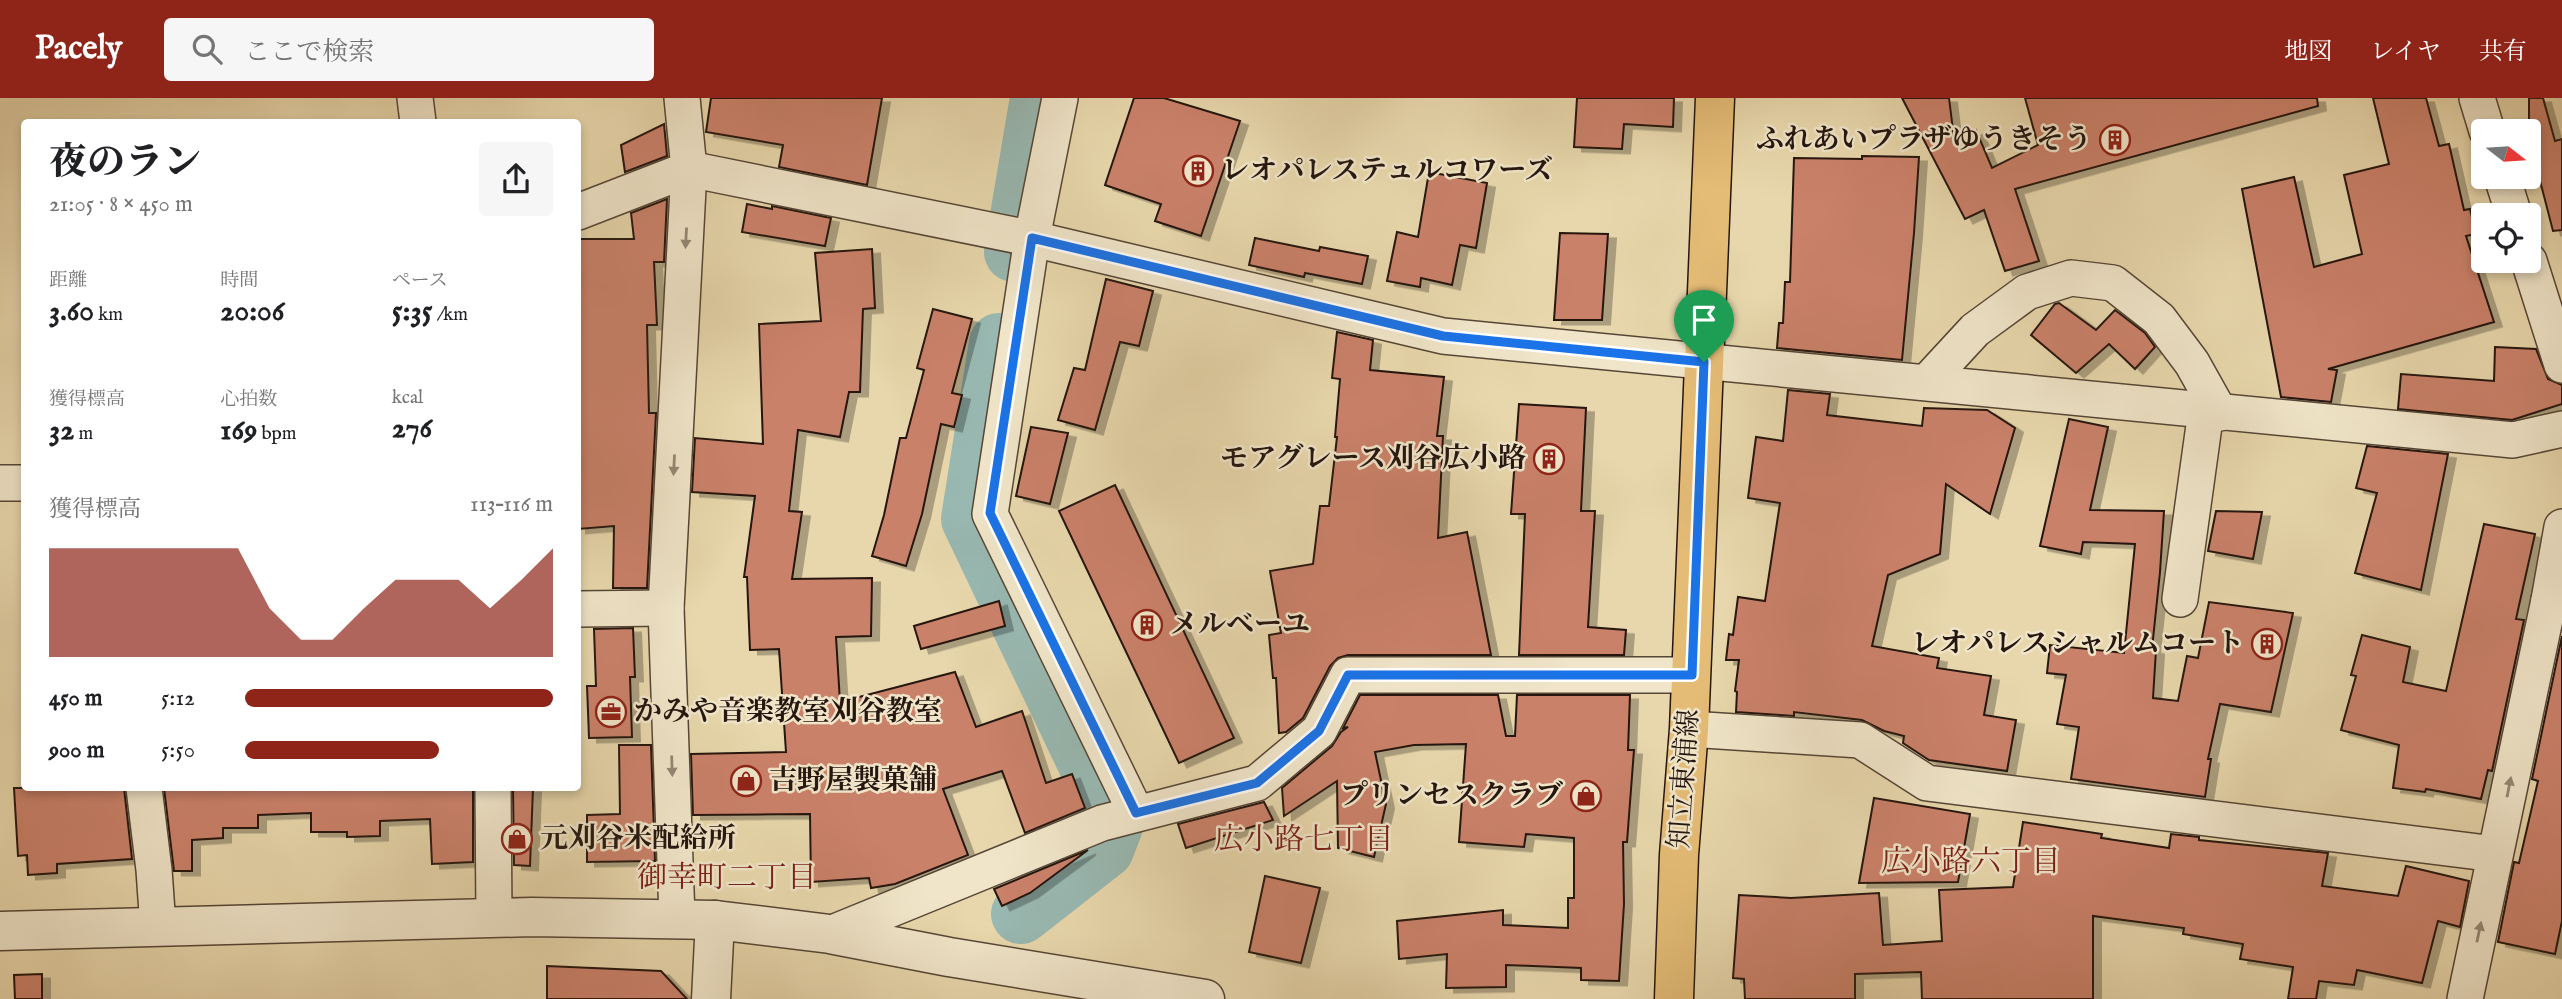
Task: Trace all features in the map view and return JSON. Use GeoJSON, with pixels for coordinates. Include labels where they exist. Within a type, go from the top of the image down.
{"type":"FeatureCollection","features":[{"type":"Feature","properties":{"kind":"main road","name":"知立東浦線"},"geometry":{"type":"LineString","coordinates":[[1674,999],[1679,855],[1692,675],[1715,98]]}},
{"type":"Feature","properties":{"kind":"street"},"geometry":{"type":"LineString","coordinates":[[415,98],[418,119]]}},
{"type":"Feature","properties":{"kind":"street"},"geometry":{"type":"LineString","coordinates":[[677,918],[666,608],[689,169],[682,98]]}},
{"type":"Feature","properties":{"kind":"street"},"geometry":{"type":"LineString","coordinates":[[1060,98],[1020,236],[990,513],[1121,818]]}},
{"type":"Feature","properties":{"kind":"street"},"geometry":{"type":"LineString","coordinates":[[2477,98],[2483,119]]}},
{"type":"Feature","properties":{"kind":"street"},"geometry":{"type":"LineString","coordinates":[[581,211],[689,169],[1020,236],[1443,336],[2513,440],[2562,429]]}},
{"type":"Feature","properties":{"kind":"street"},"geometry":{"type":"LineString","coordinates":[[2533,273],[2562,365]]}},
{"type":"Feature","properties":{"kind":"street"},"geometry":{"type":"LineString","coordinates":[[1927,382],[1975,330],[2027,292],[2071,278],[2113,283],[2160,319],[2192,363],[2213,412],[2179,599]]}},
{"type":"Feature","properties":{"kind":"street"},"geometry":{"type":"LineString","coordinates":[[0,483],[21,483]]}},
{"type":"Feature","properties":{"kind":"street"},"geometry":{"type":"LineString","coordinates":[[2465,999],[2555,601],[2562,527]]}},
{"type":"Feature","properties":{"kind":"street"},"geometry":{"type":"LineString","coordinates":[[581,609],[666,608]]}},
{"type":"Feature","properties":{"kind":"street"},"geometry":{"type":"LineString","coordinates":[[830,934],[1121,818],[1257,783],[1319,731],[1348,675],[1692,675]]}},
{"type":"Feature","properties":{"kind":"street"},"geometry":{"type":"LineString","coordinates":[[1689,729],[1860,740],[1927,783],[2496,854]]}},
{"type":"Feature","properties":{"kind":"street"},"geometry":{"type":"LineString","coordinates":[[144,791],[158,927]]}},
{"type":"Feature","properties":{"kind":"street"},"geometry":{"type":"LineString","coordinates":[[493,791],[494,918]]}},
{"type":"Feature","properties":{"kind":"street"},"geometry":{"type":"LineString","coordinates":[[0,931],[494,918],[715,920],[830,934],[949,957],[1205,999]]}},
{"type":"Feature","properties":{"kind":"street"},"geometry":{"type":"LineString","coordinates":[[711,999],[715,920]]}},
{"type":"Feature","properties":{"kind":"building"},"geometry":{"type":"Polygon","coordinates":[[[711,98],[882,98],[867,185],[779,167],[783,145],[706,132],[711,98]]]}},
{"type":"Feature","properties":{"kind":"building"},"geometry":{"type":"Polygon","coordinates":[[[1134,98],[1164,98],[1240,121],[1201,236],[1155,221],[1161,204],[1105,185],[1134,98]]]}},
{"type":"Feature","properties":{"kind":"building"},"geometry":{"type":"Polygon","coordinates":[[[1577,98],[1674,98],[1673,127],[1624,124],[1622,149],[1574,147],[1577,98]]]}},
{"type":"Feature","properties":{"kind":"building"},"geometry":{"type":"Polygon","coordinates":[[[1902,98],[1949,98],[1954,138],[1976,130],[1992,168],[2038,145],[2025,98],[2317,98],[2318,106],[2015,189],[2039,261],[2005,271],[1984,210],[1965,219],[1902,98]]]}},
{"type":"Feature","properties":{"kind":"building"},"geometry":{"type":"Polygon","coordinates":[[[2373,98],[2426,98],[2439,146],[2449,144],[2464,210],[2470,209],[2471,235],[2466,236],[2471,251],[2471,273],[2478,273],[2494,322],[2328,369],[2337,370],[2331,402],[2281,397],[2242,189],[2294,177],[2314,267],[2362,254],[2344,175],[2389,164],[2373,98]]]}},
{"type":"Feature","properties":{"kind":"building"},"geometry":{"type":"Polygon","coordinates":[[[2529,98],[2543,98],[2555,141],[2562,139],[2562,230],[2553,231],[2541,184],[2541,119],[2529,119],[2529,98]]]}},
{"type":"Feature","properties":{"kind":"building"},"geometry":{"type":"Polygon","coordinates":[[[664,124],[667,156],[625,172],[621,145],[664,124]]]}},
{"type":"Feature","properties":{"kind":"building"},"geometry":{"type":"Polygon","coordinates":[[[1862,156],[1919,157],[1902,360],[1777,348],[1779,323],[1783,323],[1785,282],[1790,282],[1794,158],[1862,159],[1862,156]]]}},
{"type":"Feature","properties":{"kind":"building"},"geometry":{"type":"Polygon","coordinates":[[[1429,172],[1487,183],[1476,248],[1460,245],[1452,285],[1421,278],[1420,287],[1387,281],[1397,232],[1418,237],[1429,172]]]}},
{"type":"Feature","properties":{"kind":"building"},"geometry":{"type":"Polygon","coordinates":[[[667,199],[664,262],[654,262],[657,325],[647,325],[649,413],[656,413],[647,588],[613,588],[614,526],[581,529],[581,239],[634,239],[631,213],[667,199]]]}},
{"type":"Feature","properties":{"kind":"building"},"geometry":{"type":"Polygon","coordinates":[[[747,204],[772,209],[772,206],[831,218],[825,246],[742,232],[747,204]]]}},
{"type":"Feature","properties":{"kind":"building"},"geometry":{"type":"Polygon","coordinates":[[[1560,233],[1608,234],[1602,320],[1554,320],[1560,233]]]}},
{"type":"Feature","properties":{"kind":"building"},"geometry":{"type":"Polygon","coordinates":[[[1255,238],[1319,251],[1320,247],[1368,256],[1362,284],[1305,273],[1304,277],[1249,265],[1255,238]]]}},
{"type":"Feature","properties":{"kind":"building"},"geometry":{"type":"Polygon","coordinates":[[[872,249],[875,308],[863,309],[860,392],[849,392],[840,437],[798,430],[789,511],[802,512],[792,579],[872,578],[871,636],[836,637],[840,702],[955,672],[976,727],[1022,711],[1046,783],[1072,774],[1085,808],[1025,833],[1002,771],[943,789],[968,855],[895,884],[871,888],[869,878],[811,882],[810,814],[693,815],[691,754],[786,752],[779,649],[750,650],[747,577],[744,577],[755,496],[692,492],[695,438],[763,444],[759,324],[821,321],[815,253],[872,249]]]}},
{"type":"Feature","properties":{"kind":"building"},"geometry":{"type":"Polygon","coordinates":[[[1106,279],[1153,291],[1139,346],[1120,342],[1095,430],[1058,420],[1074,368],[1085,370],[1106,279]]]}},
{"type":"Feature","properties":{"kind":"building"},"geometry":{"type":"Polygon","coordinates":[[[2059,303],[2096,330],[2115,310],[2145,333],[2155,347],[2135,369],[2109,344],[2076,373],[2031,335],[2055,304],[2059,303]]]}},
{"type":"Feature","properties":{"kind":"building"},"geometry":{"type":"Polygon","coordinates":[[[933,309],[972,319],[952,393],[962,395],[954,427],[941,424],[922,514],[906,566],[872,556],[884,515],[900,438],[906,438],[924,370],[917,368],[933,309]]]}},
{"type":"Feature","properties":{"kind":"building"},"geometry":{"type":"Polygon","coordinates":[[[1337,332],[1373,340],[1370,370],[1444,377],[1437,436],[1443,436],[1438,538],[1467,532],[1491,655],[1348,655],[1338,658],[1330,666],[1303,718],[1286,732],[1279,733],[1276,678],[1273,678],[1269,635],[1281,633],[1270,571],[1313,564],[1320,506],[1329,506],[1337,437],[1340,379],[1332,378],[1337,332]]]}},
{"type":"Feature","properties":{"kind":"building"},"geometry":{"type":"Polygon","coordinates":[[[2495,347],[2536,349],[2548,379],[2562,385],[2562,404],[2512,420],[2398,409],[2401,374],[2494,381],[2495,347]]]}},
{"type":"Feature","properties":{"kind":"building"},"geometry":{"type":"Polygon","coordinates":[[[1788,390],[1830,394],[1827,415],[1922,426],[1924,408],[1987,410],[2015,428],[1990,514],[1946,484],[1940,554],[1888,575],[1872,646],[1939,658],[1937,668],[1991,676],[1984,715],[2016,720],[2007,771],[1929,760],[1903,743],[1904,736],[1884,731],[1862,720],[1794,712],[1794,716],[1736,712],[1735,691],[1739,660],[1726,660],[1729,634],[1733,635],[1738,597],[1765,601],[1780,503],[1748,498],[1756,437],[1783,441],[1788,390]]]}},
{"type":"Feature","properties":{"kind":"building","name":"モアグレース刈谷広小路"},"geometry":{"type":"Polygon","coordinates":[[[1519,404],[1586,408],[1581,511],[1595,511],[1588,627],[1626,630],[1624,655],[1519,655],[1525,514],[1511,514],[1519,404]]]}},
{"type":"Feature","properties":{"kind":"building"},"geometry":{"type":"Polygon","coordinates":[[[2069,419],[2108,427],[2090,510],[2164,511],[2152,649],[2156,650],[2153,698],[2178,701],[2187,656],[2198,658],[2209,602],[2293,613],[2271,712],[2220,704],[2208,759],[2211,759],[2205,797],[2071,779],[2079,727],[2057,724],[2066,675],[2047,673],[2050,645],[2124,653],[2135,544],[2083,542],[2081,554],[2040,546],[2069,419]]]}},
{"type":"Feature","properties":{"kind":"building"},"geometry":{"type":"Polygon","coordinates":[[[1031,427],[1068,433],[1050,504],[1016,496],[1031,427]]]}},
{"type":"Feature","properties":{"kind":"building"},"geometry":{"type":"Polygon","coordinates":[[[2367,446],[2448,454],[2421,590],[2355,573],[2377,493],[2356,488],[2367,446]]]}},
{"type":"Feature","properties":{"kind":"building","name":"メルベーユ"},"geometry":{"type":"Polygon","coordinates":[[[1115,485],[1234,738],[1179,763],[1059,511],[1115,485]]]}},
{"type":"Feature","properties":{"kind":"building"},"geometry":{"type":"Polygon","coordinates":[[[2216,511],[2262,512],[2253,559],[2208,551],[2216,511]]]}},
{"type":"Feature","properties":{"kind":"building"},"geometry":{"type":"Polygon","coordinates":[[[2484,524],[2535,534],[2516,619],[2524,620],[2492,771],[2488,770],[2481,799],[2426,789],[2425,792],[2393,788],[2399,745],[2341,730],[2356,676],[2351,675],[2362,635],[2410,647],[2403,682],[2446,691],[2484,524]]]}},
{"type":"Feature","properties":{"kind":"building"},"geometry":{"type":"Polygon","coordinates":[[[999,601],[1005,626],[921,649],[914,626],[999,601]]]}},
{"type":"Feature","properties":{"kind":"building"},"geometry":{"type":"Polygon","coordinates":[[[633,628],[635,677],[630,677],[632,737],[589,738],[587,686],[596,686],[594,629],[633,628]]]}},
{"type":"Feature","properties":{"kind":"building"},"geometry":{"type":"Polygon","coordinates":[[[2562,636],[2562,921],[2555,954],[2498,942],[2514,862],[2519,863],[2538,781],[2532,779],[2562,636]]]}},
{"type":"Feature","properties":{"kind":"building"},"geometry":{"type":"Polygon","coordinates":[[[1360,695],[1498,695],[1506,736],[1515,736],[1517,695],[1630,695],[1628,750],[1634,750],[1627,842],[1623,842],[1624,904],[1619,981],[1581,980],[1581,968],[1506,965],[1506,987],[1446,988],[1447,954],[1399,959],[1397,921],[1503,910],[1503,925],[1568,928],[1568,898],[1574,898],[1574,838],[1526,834],[1524,847],[1459,842],[1466,744],[1414,745],[1375,752],[1386,804],[1374,857],[1338,848],[1337,781],[1284,816],[1282,788],[1332,746],[1341,732],[1348,727],[1343,728],[1360,695]]]}},
{"type":"Feature","properties":{"kind":"building"},"geometry":{"type":"Polygon","coordinates":[[[619,745],[651,745],[655,861],[587,862],[587,815],[620,814],[619,745]]]}},
{"type":"Feature","properties":{"kind":"building"},"geometry":{"type":"Polygon","coordinates":[[[14,788],[21,788],[21,791],[124,791],[132,859],[57,864],[57,873],[28,875],[27,855],[18,856],[14,788]]]}},
{"type":"Feature","properties":{"kind":"building"},"geometry":{"type":"Polygon","coordinates":[[[164,791],[473,791],[473,862],[432,864],[430,819],[380,821],[380,836],[347,837],[347,832],[311,832],[311,813],[258,815],[258,828],[223,828],[223,838],[192,840],[192,871],[174,871],[164,791]]]}},
{"type":"Feature","properties":{"kind":"building"},"geometry":{"type":"Polygon","coordinates":[[[513,791],[533,791],[530,866],[514,865],[513,791]]]}},
{"type":"Feature","properties":{"kind":"building"},"geometry":{"type":"Polygon","coordinates":[[[1874,798],[1970,814],[1958,882],[1859,883],[1874,798]]]}},
{"type":"Feature","properties":{"kind":"building"},"geometry":{"type":"Polygon","coordinates":[[[1264,802],[1273,820],[1186,848],[1178,824],[1264,802]]]}},
{"type":"Feature","properties":{"kind":"building"},"geometry":{"type":"Polygon","coordinates":[[[2023,822],[2169,848],[2171,834],[2199,837],[2199,840],[2328,853],[2322,886],[2398,896],[2406,866],[2469,881],[2460,927],[2438,921],[2422,983],[2357,970],[2354,985],[2319,981],[2316,999],[2288,999],[2293,967],[2240,959],[2243,944],[2183,934],[2184,928],[2093,916],[2093,999],[1922,999],[1921,972],[1855,974],[1855,999],[1745,999],[1744,979],[1733,978],[1739,895],[1791,898],[1879,893],[1883,945],[1942,941],[1939,890],[2013,887],[2023,822]]]}},
{"type":"Feature","properties":{"kind":"building"},"geometry":{"type":"Polygon","coordinates":[[[1088,850],[1030,893],[1002,906],[994,889],[1088,850]]]}},
{"type":"Feature","properties":{"kind":"building"},"geometry":{"type":"Polygon","coordinates":[[[1265,876],[1320,888],[1301,963],[1249,952],[1265,876]]]}},
{"type":"Feature","properties":{"kind":"building"},"geometry":{"type":"Polygon","coordinates":[[[547,966],[661,971],[687,999],[547,999],[547,966]]]}},
{"type":"Feature","properties":{"kind":"building"},"geometry":{"type":"Polygon","coordinates":[[[42,974],[42,999],[15,999],[14,975],[42,974]]]}},
{"type":"Feature","properties":{"kind":"waterway"},"geometry":{"type":"LineString","coordinates":[[1014,252],[1040,98]]}},
{"type":"Feature","properties":{"kind":"waterway"},"geometry":{"type":"LineString","coordinates":[[999,343],[971,519],[1112,814],[1113,826],[1104,849],[1021,914]]}},
{"type":"Feature","properties":{"kind":"place","name":"ふれあいプラザゆうきそう"},"geometry":{"type":"Point","coordinates":[2115,140]}},
{"type":"Feature","properties":{"kind":"place","name":"レオパレステュルコワーズ"},"geometry":{"type":"Point","coordinates":[1198,171]}},
{"type":"Feature","properties":{"kind":"place","name":"モアグレース刈谷広小路"},"geometry":{"type":"Point","coordinates":[1549,459]}},
{"type":"Feature","properties":{"kind":"place","name":"メルベーユ"},"geometry":{"type":"Point","coordinates":[1147,625]}},
{"type":"Feature","properties":{"kind":"place","name":"レオパレスシャルムコート"},"geometry":{"type":"Point","coordinates":[2267,644]}},
{"type":"Feature","properties":{"kind":"place","name":"かみや音楽教室刈谷教室"},"geometry":{"type":"Point","coordinates":[611,712]}},
{"type":"Feature","properties":{"kind":"place","name":"吉野屋製菓舗"},"geometry":{"type":"Point","coordinates":[746,781]}},
{"type":"Feature","properties":{"kind":"place","name":"プリンセスクラブ"},"geometry":{"type":"Point","coordinates":[1586,796]}},
{"type":"Feature","properties":{"kind":"place","name":"元刈谷米配給所"},"geometry":{"type":"Point","coordinates":[517,839]}},
{"type":"Feature","properties":{"kind":"district","name":"広小路七丁目"},"geometry":{"type":"Point","coordinates":[1304,841]}},
{"type":"Feature","properties":{"kind":"district","name":"広小路六丁目"},"geometry":{"type":"Point","coordinates":[1971,863]}},
{"type":"Feature","properties":{"kind":"district","name":"御幸町二丁目"},"geometry":{"type":"Point","coordinates":[727,879]}},
{"type":"Feature","properties":{"kind":"route"},"geometry":{"type":"LineString","coordinates":[[1032,238],[1443,336],[1704,362],[1692,675],[1348,675],[1319,731],[1257,783],[1167,807],[1136,813],[990,513],[1032,238]]}}]}
